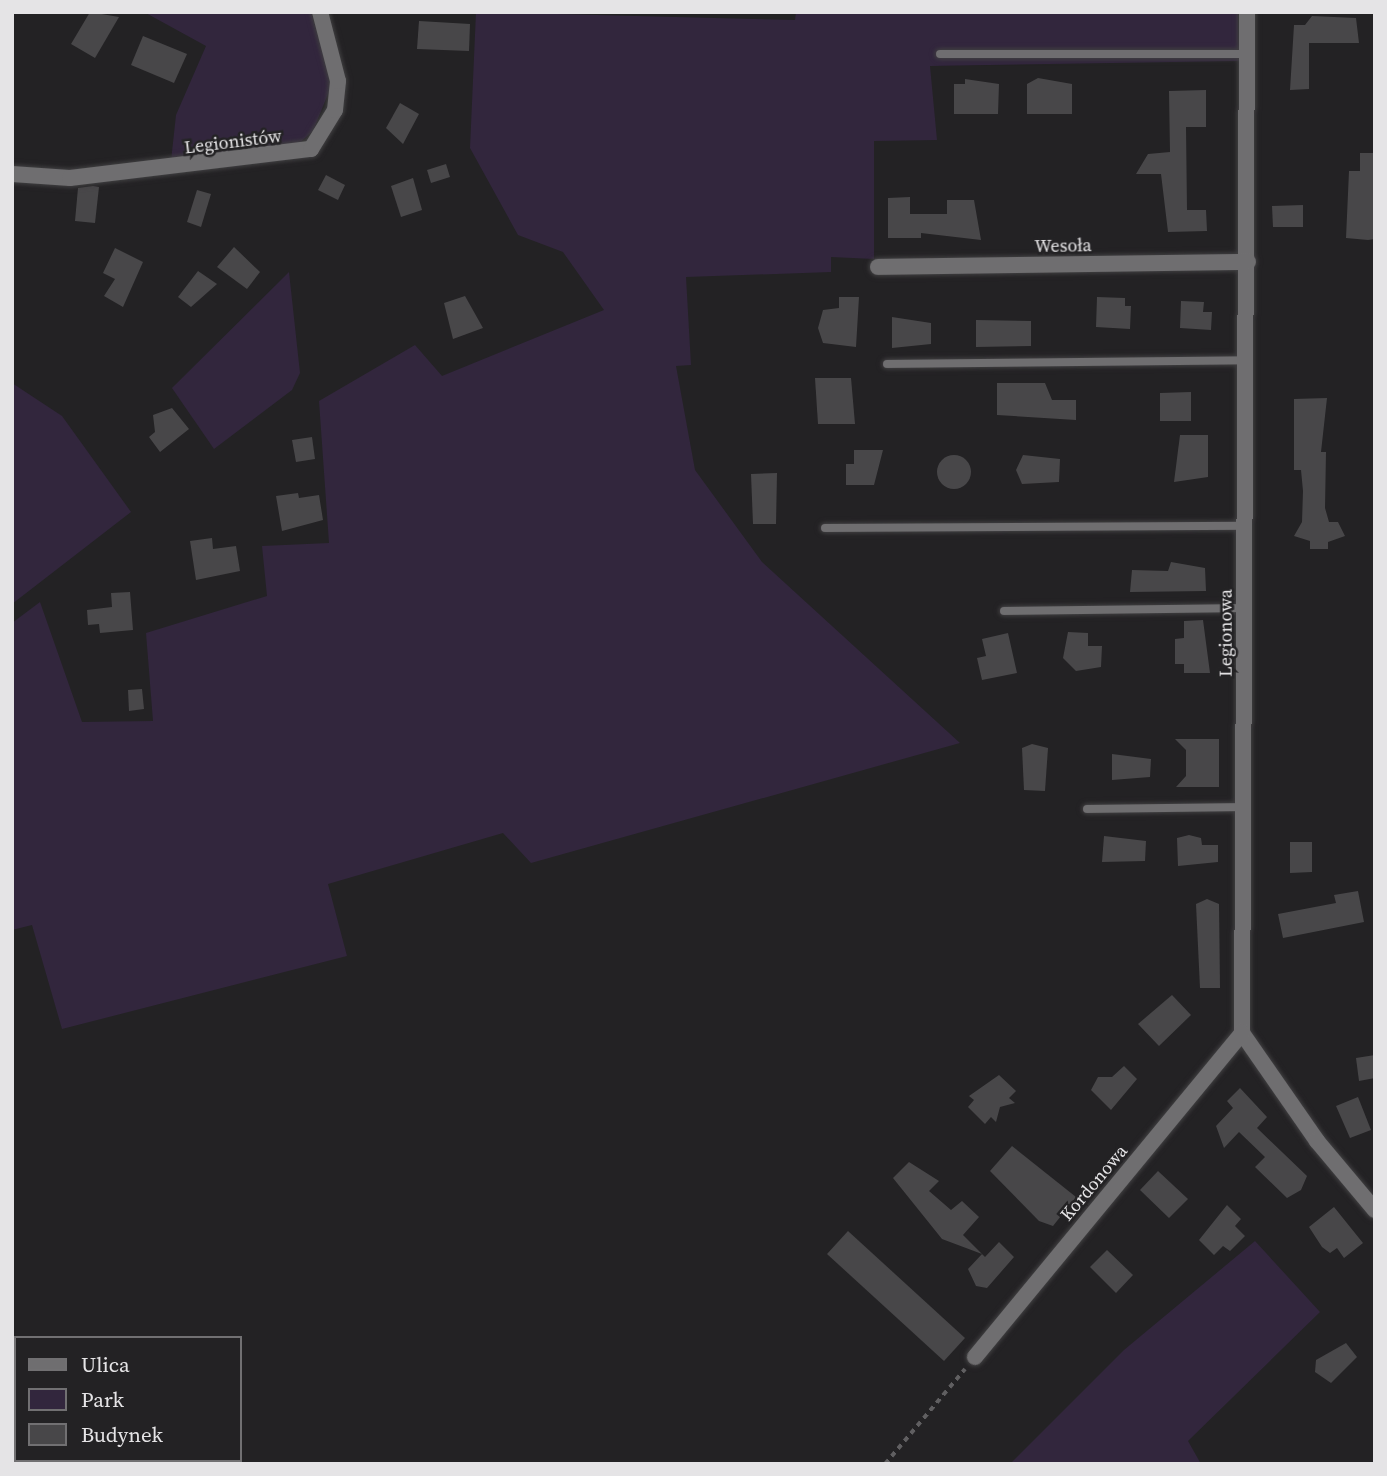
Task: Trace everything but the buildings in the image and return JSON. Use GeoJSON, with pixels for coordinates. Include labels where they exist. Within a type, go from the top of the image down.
{"type":"FeatureCollection","features":[{"type":"Feature","properties":{"kind":"street","name":"Legionistów"},"geometry":{"type":"LineString","coordinates":[[12,174],[70,178],[311,149],[335,110],[338,81],[320,12]]}},
{"type":"Feature","properties":{"kind":"street","name":"Legionowa"},"geometry":{"type":"LineString","coordinates":[[1242,1033],[1248,262],[1247,12]]}},
{"type":"Feature","properties":{"kind":"street","name":"Wesoła"},"geometry":{"type":"LineString","coordinates":[[878,267],[1248,262]]}},
{"type":"Feature","properties":{"kind":"street"},"geometry":{"type":"LineString","coordinates":[[1242,1033],[1317,1141],[1375,1210]]}},
{"type":"Feature","properties":{"kind":"street","name":"Kordonowa"},"geometry":{"type":"LineString","coordinates":[[975,1357],[1242,1033]]}},
{"type":"Feature","properties":{"kind":"lane"},"geometry":{"type":"LineString","coordinates":[[940,54],[1247,54]]}},
{"type":"Feature","properties":{"kind":"lane"},"geometry":{"type":"LineString","coordinates":[[887,365],[1247,360]]}},
{"type":"Feature","properties":{"kind":"lane"},"geometry":{"type":"LineString","coordinates":[[825,528],[1246,526]]}},
{"type":"Feature","properties":{"kind":"lane"},"geometry":{"type":"LineString","coordinates":[[1004,611],[1245,608]]}},
{"type":"Feature","properties":{"kind":"lane"},"geometry":{"type":"LineString","coordinates":[[1087,809],[1244,807]]}},
{"type":"Feature","properties":{"kind":"path"},"geometry":{"type":"LineString","coordinates":[[885,1464],[975,1357]]}},
{"type":"Feature","properties":{"kind":"green space"},"geometry":{"type":"Polygon","coordinates":[[[144,12],[311,12],[332,84],[313,131],[296,146],[171,161],[176,115],[206,46],[144,12]]]}},
{"type":"Feature","properties":{"kind":"green space"},"geometry":{"type":"Polygon","coordinates":[[[476,12],[795,20],[796,12],[1238,12],[1239,61],[930,66],[937,140],[874,141],[874,259],[831,257],[831,272],[686,277],[691,365],[676,366],[695,470],[762,562],[960,743],[531,863],[503,833],[328,884],[347,956],[62,1029],[32,925],[12,930],[12,623],[40,602],[82,722],[153,721],[146,633],[267,596],[262,546],[329,543],[319,401],[415,345],[442,376],[604,310],[563,252],[518,235],[470,148],[476,12]]]}},
{"type":"Feature","properties":{"kind":"green space"},"geometry":{"type":"Polygon","coordinates":[[[289,272],[300,373],[292,390],[214,449],[172,388],[289,272]]]}},
{"type":"Feature","properties":{"kind":"green space"},"geometry":{"type":"Polygon","coordinates":[[[12,383],[62,416],[131,512],[12,604],[12,383]]]}},
{"type":"Feature","properties":{"kind":"green space"},"geometry":{"type":"Polygon","coordinates":[[[1255,1241],[1320,1312],[1188,1441],[1201,1464],[1010,1464],[1124,1350],[1255,1241]]]}}]}
